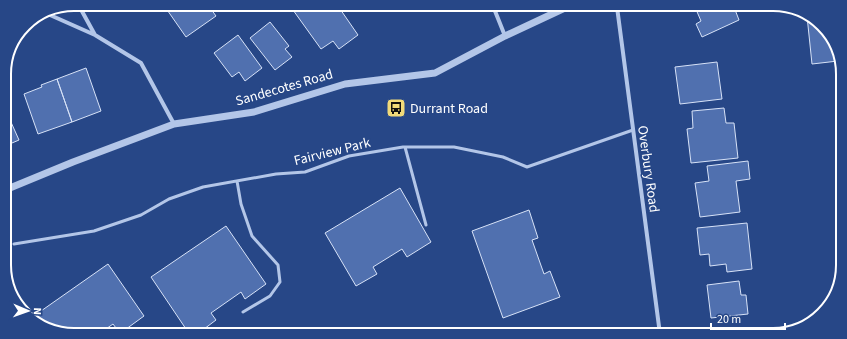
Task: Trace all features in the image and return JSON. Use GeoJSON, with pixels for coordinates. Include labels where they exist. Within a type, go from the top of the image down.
{"type":"FeatureCollection","features":[{"type":"Feature","properties":{"kind":"street"},"geometry":{"type":"LineString","coordinates":[[82,11],[95,35]]}},
{"type":"Feature","properties":{"kind":"street"},"geometry":{"type":"LineString","coordinates":[[495,11],[505,36]]}},
{"type":"Feature","properties":{"kind":"street","name":"Sandecotes Road"},"geometry":{"type":"LineString","coordinates":[[11,188],[73,162],[174,124],[254,112],[345,84],[435,73],[505,36],[558,11]]}},
{"type":"Feature","properties":{"kind":"street","name":"Overbury Road"},"geometry":{"type":"LineString","coordinates":[[618,11],[659,328]]}},
{"type":"Feature","properties":{"kind":"street"},"geometry":{"type":"LineString","coordinates":[[51,16],[95,35],[141,63],[174,124]]}},
{"type":"Feature","properties":{"kind":"lane","name":"Fairview Park"},"geometry":{"type":"LineString","coordinates":[[14,244],[94,231],[141,215],[169,199],[202,187],[276,174],[305,172],[350,156],[405,147],[454,147],[503,157],[527,167],[633,130]]}},
{"type":"Feature","properties":{"kind":"lane"},"geometry":{"type":"LineString","coordinates":[[405,147],[426,225]]}},
{"type":"Feature","properties":{"kind":"lane"},"geometry":{"type":"LineString","coordinates":[[238,181],[241,204],[252,236],[278,265],[280,282],[270,296],[243,312]]}},
{"type":"Feature","properties":{"kind":"building"},"geometry":{"type":"Polygon","coordinates":[[[168,11],[212,11],[216,16],[186,37],[168,11]]]}},
{"type":"Feature","properties":{"kind":"building"},"geometry":{"type":"Polygon","coordinates":[[[294,11],[341,11],[358,35],[339,49],[333,41],[321,49],[294,11]]]}},
{"type":"Feature","properties":{"kind":"building"},"geometry":{"type":"Polygon","coordinates":[[[697,11],[736,11],[739,20],[702,37],[696,24],[701,21],[697,11]]]}},
{"type":"Feature","properties":{"kind":"building"},"geometry":{"type":"Polygon","coordinates":[[[270,22],[289,46],[285,49],[292,57],[275,70],[250,38],[270,22]]]}},
{"type":"Feature","properties":{"kind":"building"},"geometry":{"type":"Polygon","coordinates":[[[808,22],[823,36],[828,43],[834,61],[812,64],[808,22]]]}},
{"type":"Feature","properties":{"kind":"building"},"geometry":{"type":"Polygon","coordinates":[[[238,35],[262,68],[245,81],[239,72],[232,77],[214,53],[238,35]]]}},
{"type":"Feature","properties":{"kind":"building"},"geometry":{"type":"Polygon","coordinates":[[[717,62],[722,99],[680,104],[675,67],[717,62]]]}},
{"type":"Feature","properties":{"kind":"building"},"geometry":{"type":"Polygon","coordinates":[[[86,68],[101,111],[72,122],[57,79],[86,68]]]}},
{"type":"Feature","properties":{"kind":"building"},"geometry":{"type":"Polygon","coordinates":[[[57,79],[72,122],[38,134],[24,94],[57,79]]]}},
{"type":"Feature","properties":{"kind":"building"},"geometry":{"type":"Polygon","coordinates":[[[724,108],[726,123],[734,123],[738,158],[691,163],[687,129],[693,128],[692,111],[724,108]]]}},
{"type":"Feature","properties":{"kind":"building"},"geometry":{"type":"Polygon","coordinates":[[[11,122],[19,140],[11,143],[11,122]]]}},
{"type":"Feature","properties":{"kind":"building"},"geometry":{"type":"Polygon","coordinates":[[[748,161],[750,179],[736,181],[740,212],[700,217],[695,183],[709,181],[707,166],[748,161]]]}},
{"type":"Feature","properties":{"kind":"building"},"geometry":{"type":"Polygon","coordinates":[[[400,188],[431,242],[407,257],[402,249],[373,267],[377,274],[356,286],[325,233],[400,188]]]}},
{"type":"Feature","properties":{"kind":"building"},"geometry":{"type":"Polygon","coordinates":[[[529,210],[538,238],[532,240],[544,274],[550,271],[560,297],[503,318],[472,231],[529,210]]]}},
{"type":"Feature","properties":{"kind":"building"},"geometry":{"type":"Polygon","coordinates":[[[747,223],[752,269],[727,272],[726,264],[710,266],[709,254],[700,255],[697,228],[747,223]]]}},
{"type":"Feature","properties":{"kind":"building"},"geometry":{"type":"Polygon","coordinates":[[[226,226],[266,284],[245,299],[241,292],[211,313],[216,320],[205,328],[185,328],[151,277],[226,226]]]}},
{"type":"Feature","properties":{"kind":"building"},"geometry":{"type":"Polygon","coordinates":[[[108,264],[144,316],[128,328],[116,328],[113,324],[107,328],[74,328],[54,325],[36,314],[108,264]]]}},
{"type":"Feature","properties":{"kind":"building"},"geometry":{"type":"Polygon","coordinates":[[[739,281],[741,295],[746,295],[748,314],[711,318],[707,285],[739,281]]]}},
{"type":"Feature","properties":{"kind":"place","name":"Durrant Road"},"geometry":{"type":"Point","coordinates":[396,108]}}]}
